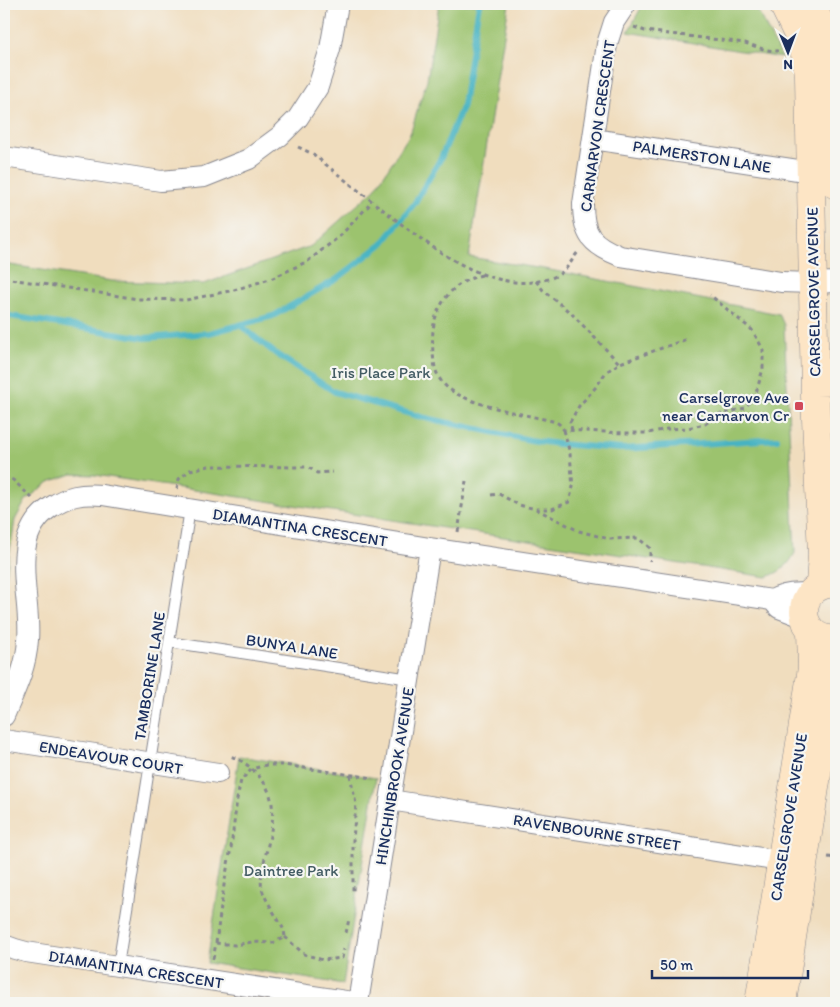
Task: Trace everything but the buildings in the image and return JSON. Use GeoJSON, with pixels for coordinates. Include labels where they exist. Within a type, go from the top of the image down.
{"type":"FeatureCollection","features":[{"type":"Feature","properties":{"kind":"street"},"geometry":{"type":"LineString","coordinates":[[4,157],[161,181],[204,176],[250,159],[280,136],[298,118],[318,87],[330,49],[338,4]]}},
{"type":"Feature","properties":{"kind":"street","name":"CARNARVON CRESCENT"},"geometry":{"type":"LineString","coordinates":[[590,238],[585,224],[583,204],[607,44],[609,33],[615,20],[626,4]]}},
{"type":"Feature","properties":{"kind":"street","name":"CARSELGROVE AVENUE"},"geometry":{"type":"LineString","coordinates":[[759,1003],[804,861],[812,668],[820,608],[822,554],[817,458],[824,282],[811,172],[807,57],[783,4]]}},
{"type":"Feature","properties":{"kind":"street"},"geometry":{"type":"LineString","coordinates":[[811,4],[828,38],[835,64],[836,185]]}},
{"type":"Feature","properties":{"kind":"street","name":"PALMERSTON LANE"},"geometry":{"type":"LineString","coordinates":[[593,139],[811,172]]}},
{"type":"Feature","properties":{"kind":"street"},"geometry":{"type":"LineString","coordinates":[[590,238],[606,250],[620,256],[781,282],[824,282]]}},
{"type":"Feature","properties":{"kind":"street","name":"DIAMANTINA CRESCENT"},"geometry":{"type":"LineString","coordinates":[[4,716],[20,680],[28,640],[29,624],[24,564],[27,539],[39,517],[60,501],[73,496],[87,494],[772,600],[779,608],[820,608]]}},
{"type":"Feature","properties":{"kind":"street","name":"HINCHINBROOK AVENUE"},"geometry":{"type":"LineString","coordinates":[[358,1003],[430,548]]}},
{"type":"Feature","properties":{"kind":"street","name":"CARSELGROVE AVENUE"},"geometry":{"type":"LineString","coordinates":[[782,1003],[836,659]]}},
{"type":"Feature","properties":{"kind":"street","name":"ENDEAVOUR COURT"},"geometry":{"type":"LineString","coordinates":[[4,740],[150,763],[221,764]]}},
{"type":"Feature","properties":{"kind":"street","name":"RAVENBOURNE STREET"},"geometry":{"type":"LineString","coordinates":[[390,800],[804,861]]}},
{"type":"Feature","properties":{"kind":"street","name":"DIAMANTINA CRESCENT"},"geometry":{"type":"LineString","coordinates":[[4,945],[26,952],[358,1003]]}},
{"type":"Feature","properties":{"kind":"lane","name":"TAMBORINE LANE"},"geometry":{"type":"LineString","coordinates":[[118,966],[169,642],[182,508]]}},
{"type":"Feature","properties":{"kind":"lane","name":"BUNYA LANE"},"geometry":{"type":"LineString","coordinates":[[169,642],[410,679]]}},
{"type":"Feature","properties":{"kind":"path"},"geometry":{"type":"LineString","coordinates":[[628,26],[645,31],[746,43],[766,50],[781,50]]}},
{"type":"Feature","properties":{"kind":"path"},"geometry":{"type":"LineString","coordinates":[[280,136],[313,154],[412,233],[450,258],[482,274],[506,281],[522,283],[547,280],[563,272],[590,238]]}},
{"type":"Feature","properties":{"kind":"path"},"geometry":{"type":"LineString","coordinates":[[4,278],[138,299],[186,300],[234,290],[273,278],[308,261],[340,236],[372,202]]}},
{"type":"Feature","properties":{"kind":"path"},"geometry":{"type":"LineString","coordinates":[[482,274],[463,282],[451,291],[434,318],[432,335],[434,368],[442,383],[455,393],[507,411],[558,423],[564,430],[570,454],[573,487],[569,502],[552,509],[519,506],[499,494],[491,495]]}},
{"type":"Feature","properties":{"kind":"path"},"geometry":{"type":"LineString","coordinates":[[536,281],[543,290],[572,314],[618,363]]}},
{"type":"Feature","properties":{"kind":"path"},"geometry":{"type":"LineString","coordinates":[[564,430],[648,433],[705,424],[718,415],[745,408],[756,393],[764,369],[762,349],[752,330],[710,295]]}},
{"type":"Feature","properties":{"kind":"path"},"geometry":{"type":"LineString","coordinates":[[572,430],[570,422],[579,406],[606,372],[618,363],[686,339]]}},
{"type":"Feature","properties":{"kind":"path"},"geometry":{"type":"LineString","coordinates":[[182,508],[179,479],[190,470],[209,466],[298,466],[308,467],[318,473],[333,472]]}},
{"type":"Feature","properties":{"kind":"path"},"geometry":{"type":"LineString","coordinates":[[4,476],[12,480],[37,504]]}},
{"type":"Feature","properties":{"kind":"path"},"geometry":{"type":"LineString","coordinates":[[457,538],[466,480]]}},
{"type":"Feature","properties":{"kind":"path"},"geometry":{"type":"LineString","coordinates":[[536,509],[579,531],[609,539],[638,538],[650,548],[648,582]]}},
{"type":"Feature","properties":{"kind":"path"},"geometry":{"type":"LineString","coordinates":[[221,764],[234,757],[249,766],[262,778],[268,790],[273,804],[273,819],[262,874],[262,890],[284,930],[285,937],[304,954],[323,960],[342,958],[349,918]]}},
{"type":"Feature","properties":{"kind":"path"},"geometry":{"type":"LineString","coordinates":[[213,960],[241,780],[252,769],[266,765],[283,765],[381,779]]}},
{"type":"Feature","properties":{"kind":"path"},"geometry":{"type":"LineString","coordinates":[[350,774],[356,804],[353,840],[352,901]]}},
{"type":"Feature","properties":{"kind":"path"},"geometry":{"type":"LineString","coordinates":[[804,861],[836,858]]}},
{"type":"Feature","properties":{"kind":"path"},"geometry":{"type":"LineString","coordinates":[[216,943],[235,945],[252,942],[273,942],[285,937]]}},
{"type":"Feature","properties":{"kind":"green space","name":"Iris Place Park"},"geometry":{"type":"Polygon","coordinates":[[[439,4],[509,4],[469,257],[550,270],[779,314],[784,325],[795,553],[789,562],[784,568],[767,577],[95,475],[72,474],[49,482],[26,500],[15,520],[4,588],[4,264],[112,281],[204,284],[311,246],[375,189],[410,134],[427,80],[439,4]]]}},
{"type":"Feature","properties":{"kind":"green space"},"geometry":{"type":"Polygon","coordinates":[[[643,4],[754,4],[782,58],[628,32],[643,4]]]}},
{"type":"Feature","properties":{"kind":"green space","name":"Daintree Park"},"geometry":{"type":"Polygon","coordinates":[[[239,756],[376,778],[343,984],[207,963],[239,756]]]}},
{"type":"Feature","properties":{"kind":"waterway"},"geometry":{"type":"LineString","coordinates":[[4,315],[145,338],[209,333],[273,316],[337,279],[382,244],[414,204],[441,158],[463,105],[479,4]]}},
{"type":"Feature","properties":{"kind":"waterway"},"geometry":{"type":"LineString","coordinates":[[240,325],[276,354],[335,392],[421,417],[530,440],[622,449],[777,439]]}},
{"type":"Feature","properties":{"kind":"place","name":"Carselgrove Ave near Carnarvon Cr"},"geometry":{"type":"Point","coordinates":[799,406]}}]}
